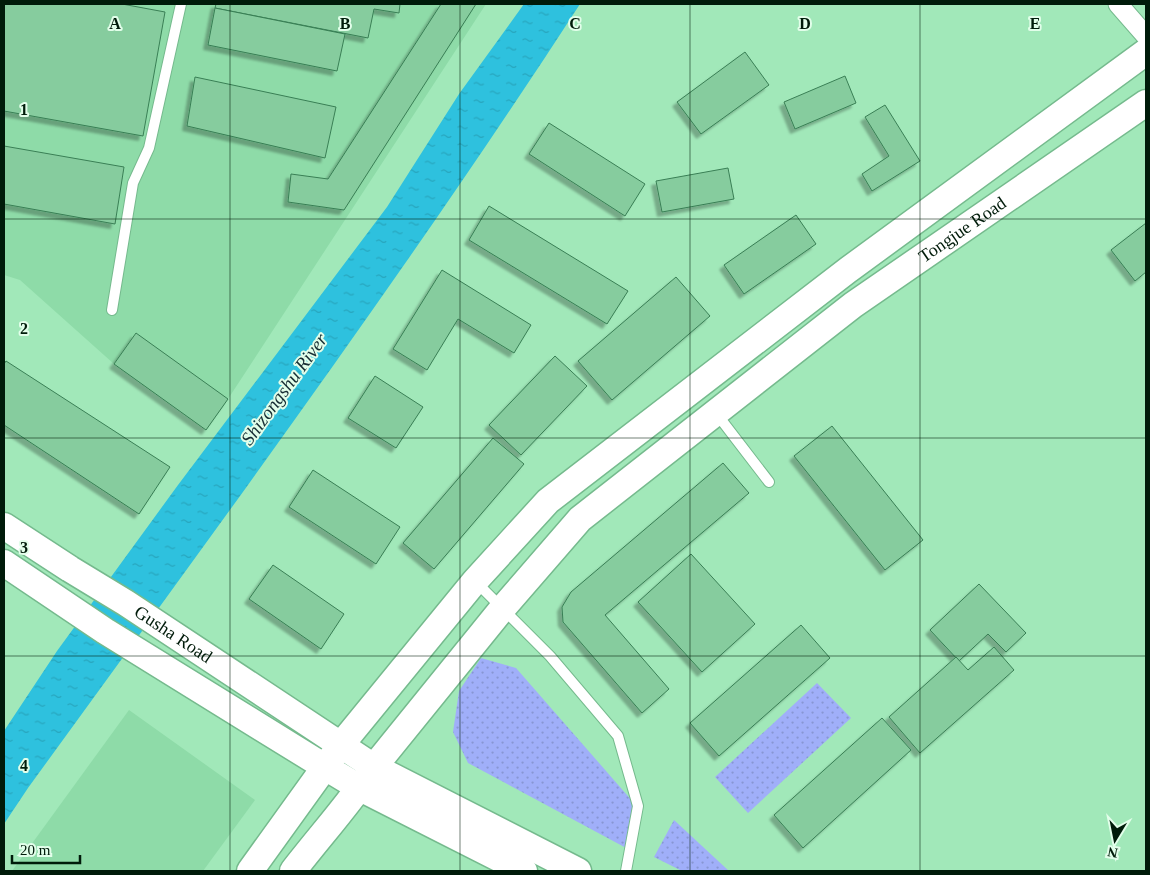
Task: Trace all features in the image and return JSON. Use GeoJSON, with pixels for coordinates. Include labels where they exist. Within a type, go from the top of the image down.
{"type":"FeatureCollection","features":[{"type":"Feature","properties":{"kind":"main road","name":"Tongjue Road"},"geometry":{"type":"LineString","coordinates":[[325,767],[340,746],[475,581],[548,501],[848,270],[1146,52]]}},
{"type":"Feature","properties":{"kind":"main road","name":"Tongjue Road"},"geometry":{"type":"LineString","coordinates":[[367,778],[502,609],[580,519],[853,305],[1146,103]]}},
{"type":"Feature","properties":{"kind":"main road","name":"Gusha Road"},"geometry":{"type":"LineString","coordinates":[[4,526],[126,603],[340,746],[367,778]]}},
{"type":"Feature","properties":{"kind":"main road","name":"Gusha Road"},"geometry":{"type":"LineString","coordinates":[[4,563],[105,631],[325,767],[367,778]]}},
{"type":"Feature","properties":{"kind":"main road"},"geometry":{"type":"LineString","coordinates":[[250,871],[325,767]]}},
{"type":"Feature","properties":{"kind":"main road"},"geometry":{"type":"LineString","coordinates":[[293,871],[367,778]]}},
{"type":"Feature","properties":{"kind":"main road"},"geometry":{"type":"LineString","coordinates":[[367,778],[524,871]]}},
{"type":"Feature","properties":{"kind":"main road"},"geometry":{"type":"LineString","coordinates":[[367,778],[578,871]]}},
{"type":"Feature","properties":{"kind":"street"},"geometry":{"type":"LineString","coordinates":[[1118,4],[1146,36]]}},
{"type":"Feature","properties":{"kind":"lane"},"geometry":{"type":"LineString","coordinates":[[112,310],[133,183],[149,148],[181,4]]}},
{"type":"Feature","properties":{"kind":"lane"},"geometry":{"type":"LineString","coordinates":[[716,412],[770,482]]}},
{"type":"Feature","properties":{"kind":"lane"},"geometry":{"type":"LineString","coordinates":[[475,581],[550,656],[618,736],[638,806],[626,871]]}},
{"type":"Feature","properties":{"kind":"shaded area"},"geometry":{"type":"Polygon","coordinates":[[[4,4],[486,4],[206,430],[114,364],[20,280],[4,275],[4,4]]]}},
{"type":"Feature","properties":{"kind":"shaded area"},"geometry":{"type":"Polygon","coordinates":[[[481,658],[516,668],[641,811],[628,849],[468,763],[453,732],[459,691],[481,658]]]}},
{"type":"Feature","properties":{"kind":"shaded area"},"geometry":{"type":"Polygon","coordinates":[[[817,683],[851,718],[748,813],[715,777],[817,683]]]}},
{"type":"Feature","properties":{"kind":"shaded area"},"geometry":{"type":"Polygon","coordinates":[[[129,710],[255,800],[203,871],[12,871],[129,710]]]}},
{"type":"Feature","properties":{"kind":"shaded area"},"geometry":{"type":"Polygon","coordinates":[[[674,820],[729,871],[682,871],[654,857],[674,820]]]}},
{"type":"Feature","properties":{"kind":"water","name":"Shizongshu River"},"geometry":{"type":"Polygon","coordinates":[[[524,4],[580,4],[447,203],[378,302],[4,824],[4,731],[57,651],[178,485],[387,207],[459,94],[524,4]]]}},
{"type":"Feature","properties":{"kind":"building"},"geometry":{"type":"Polygon","coordinates":[[[4,4],[122,4],[165,12],[143,136],[4,111],[4,4]]]}},
{"type":"Feature","properties":{"kind":"building"},"geometry":{"type":"Polygon","coordinates":[[[216,4],[400,4],[399,13],[374,9],[368,38],[215,8],[216,4]]]}},
{"type":"Feature","properties":{"kind":"building"},"geometry":{"type":"Polygon","coordinates":[[[441,4],[476,4],[344,210],[288,202],[291,174],[328,179],[441,4]]]}},
{"type":"Feature","properties":{"kind":"building"},"geometry":{"type":"Polygon","coordinates":[[[215,8],[345,34],[337,71],[208,45],[215,8]]]}},
{"type":"Feature","properties":{"kind":"building"},"geometry":{"type":"Polygon","coordinates":[[[745,52],[769,85],[701,134],[677,102],[745,52]]]}},
{"type":"Feature","properties":{"kind":"building"},"geometry":{"type":"Polygon","coordinates":[[[845,76],[856,103],[795,129],[784,102],[845,76]]]}},
{"type":"Feature","properties":{"kind":"building"},"geometry":{"type":"Polygon","coordinates":[[[195,77],[336,107],[325,158],[187,126],[195,77]]]}},
{"type":"Feature","properties":{"kind":"building"},"geometry":{"type":"Polygon","coordinates":[[[885,105],[920,161],[872,191],[862,174],[889,156],[865,117],[885,105]]]}},
{"type":"Feature","properties":{"kind":"building"},"geometry":{"type":"Polygon","coordinates":[[[549,123],[645,184],[625,216],[529,154],[549,123]]]}},
{"type":"Feature","properties":{"kind":"building"},"geometry":{"type":"Polygon","coordinates":[[[4,146],[124,167],[115,224],[4,204],[4,146]]]}},
{"type":"Feature","properties":{"kind":"building"},"geometry":{"type":"Polygon","coordinates":[[[728,168],[734,199],[662,212],[656,181],[728,168]]]}},
{"type":"Feature","properties":{"kind":"building"},"geometry":{"type":"Polygon","coordinates":[[[489,206],[628,291],[607,324],[469,240],[489,206]]]}},
{"type":"Feature","properties":{"kind":"building"},"geometry":{"type":"Polygon","coordinates":[[[796,215],[816,244],[744,294],[724,265],[796,215]]]}},
{"type":"Feature","properties":{"kind":"building"},"geometry":{"type":"Polygon","coordinates":[[[1146,223],[1146,272],[1135,281],[1111,250],[1146,223]]]}},
{"type":"Feature","properties":{"kind":"building"},"geometry":{"type":"Polygon","coordinates":[[[442,270],[531,325],[514,353],[458,319],[427,370],[393,349],[442,270]]]}},
{"type":"Feature","properties":{"kind":"building"},"geometry":{"type":"Polygon","coordinates":[[[676,277],[710,316],[612,400],[578,361],[676,277]]]}},
{"type":"Feature","properties":{"kind":"building"},"geometry":{"type":"Polygon","coordinates":[[[136,333],[228,399],[206,430],[114,364],[136,333]]]}},
{"type":"Feature","properties":{"kind":"building"},"geometry":{"type":"Polygon","coordinates":[[[555,356],[587,386],[521,455],[489,425],[555,356]]]}},
{"type":"Feature","properties":{"kind":"building"},"geometry":{"type":"Polygon","coordinates":[[[6,361],[170,467],[139,514],[4,425],[4,364],[6,361]]]}},
{"type":"Feature","properties":{"kind":"building"},"geometry":{"type":"Polygon","coordinates":[[[375,376],[423,407],[396,448],[348,418],[375,376]]]}},
{"type":"Feature","properties":{"kind":"building"},"geometry":{"type":"Polygon","coordinates":[[[832,426],[923,540],[885,570],[794,456],[832,426]]]}},
{"type":"Feature","properties":{"kind":"building"},"geometry":{"type":"Polygon","coordinates":[[[493,438],[524,464],[434,569],[403,543],[493,438]]]}},
{"type":"Feature","properties":{"kind":"building"},"geometry":{"type":"Polygon","coordinates":[[[723,463],[749,493],[605,615],[669,689],[642,713],[563,622],[562,607],[571,592],[723,463]]]}},
{"type":"Feature","properties":{"kind":"building"},"geometry":{"type":"Polygon","coordinates":[[[313,470],[400,527],[376,564],[289,507],[313,470]]]}},
{"type":"Feature","properties":{"kind":"building"},"geometry":{"type":"Polygon","coordinates":[[[691,554],[755,624],[702,672],[638,602],[691,554]]]}},
{"type":"Feature","properties":{"kind":"building"},"geometry":{"type":"Polygon","coordinates":[[[273,565],[344,614],[321,649],[249,599],[273,565]]]}},
{"type":"Feature","properties":{"kind":"building"},"geometry":{"type":"Polygon","coordinates":[[[979,584],[1026,633],[1006,652],[988,634],[959,661],[930,630],[979,584]]]}},
{"type":"Feature","properties":{"kind":"building"},"geometry":{"type":"Polygon","coordinates":[[[801,625],[830,658],[719,756],[690,723],[801,625]]]}},
{"type":"Feature","properties":{"kind":"building"},"geometry":{"type":"Polygon","coordinates":[[[994,647],[1014,670],[920,753],[889,717],[956,657],[968,670],[994,647]]]}},
{"type":"Feature","properties":{"kind":"building"},"geometry":{"type":"Polygon","coordinates":[[[882,718],[911,750],[803,848],[774,815],[882,718]]]}}]}
